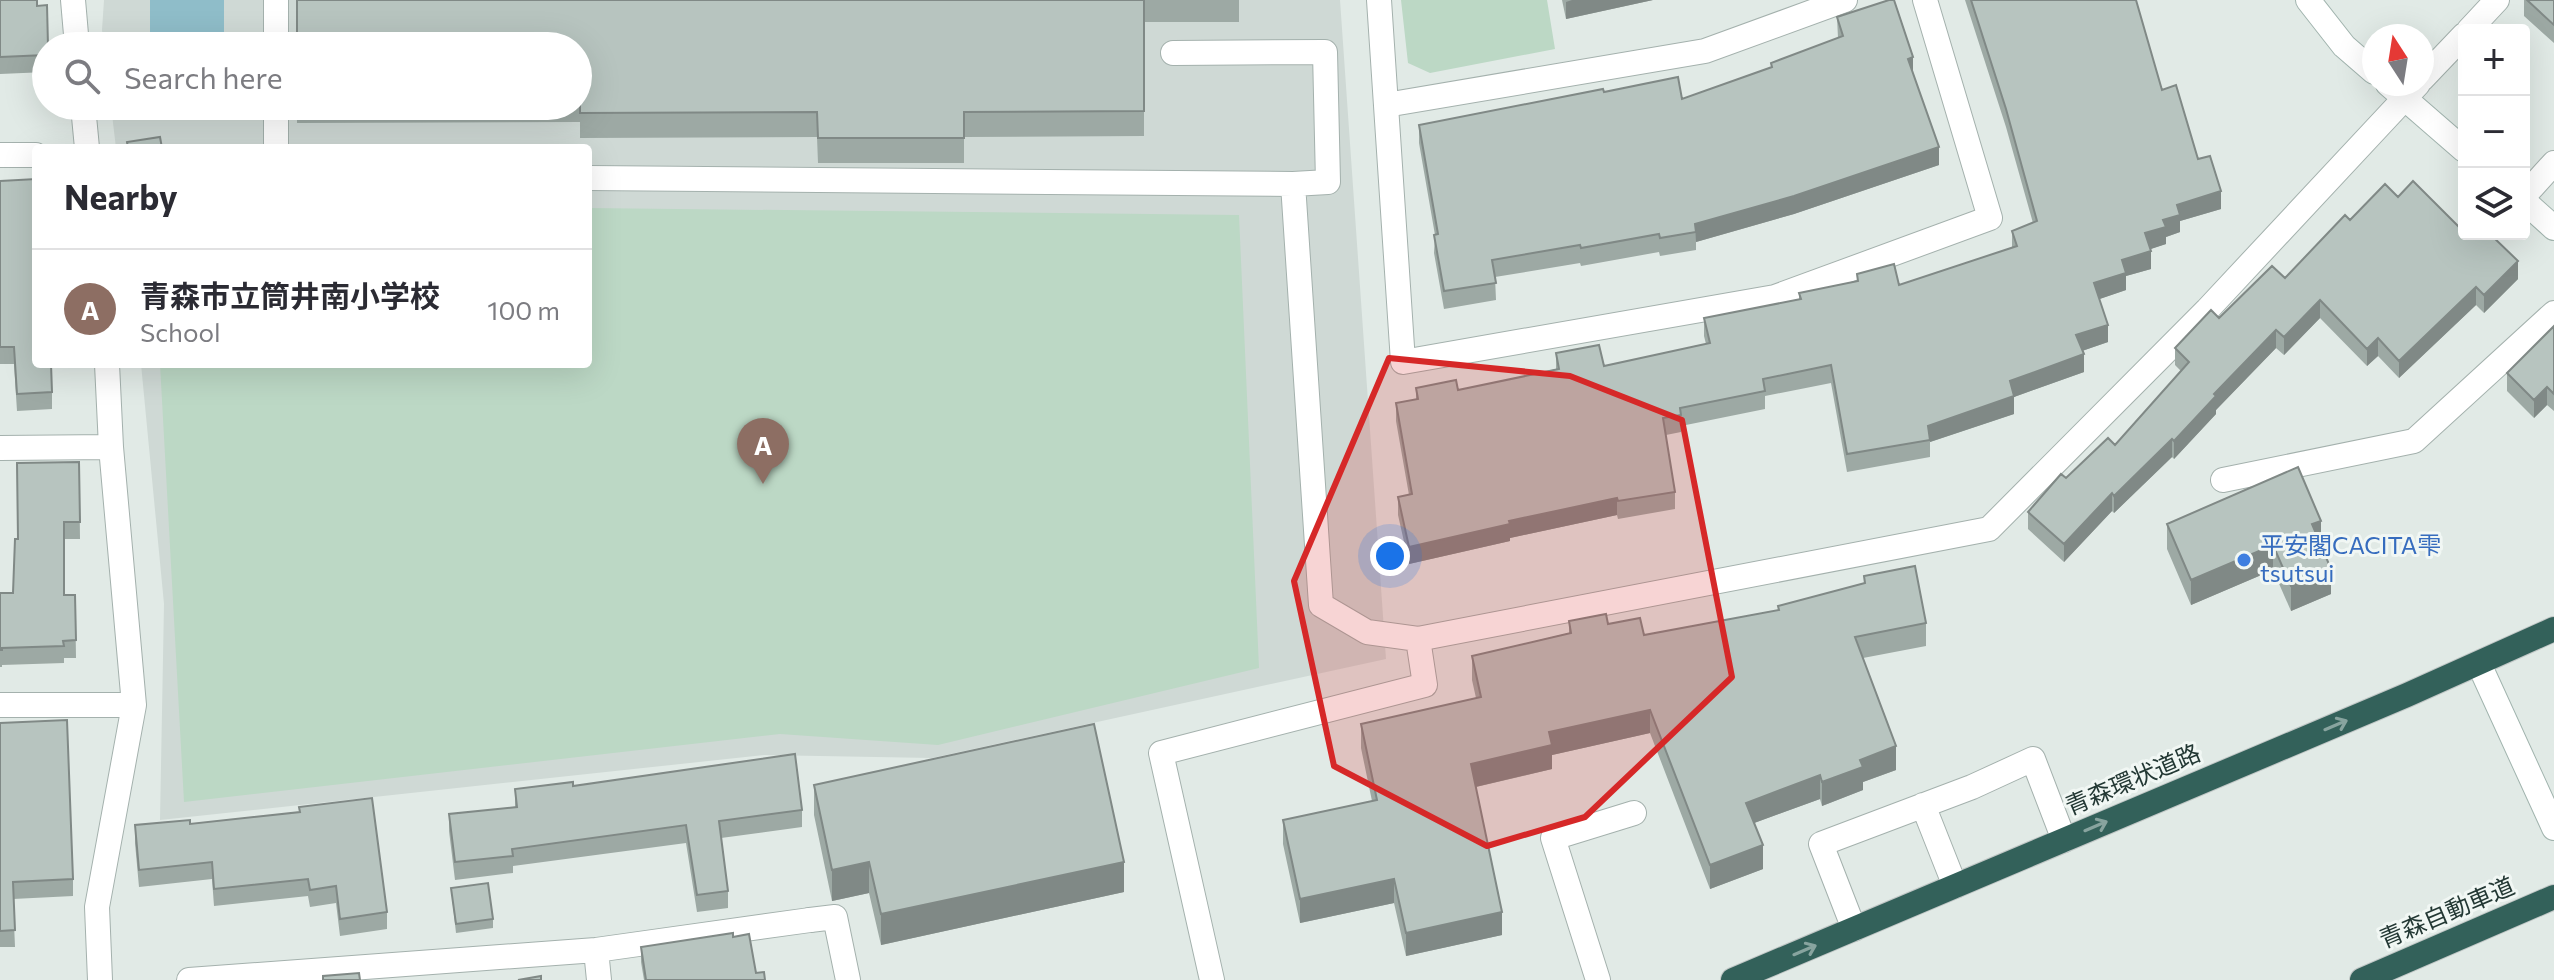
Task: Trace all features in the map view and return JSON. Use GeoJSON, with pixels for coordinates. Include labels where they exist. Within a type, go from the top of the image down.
{"type":"FeatureCollection","features":[{"type":"Feature","properties":{"kind":"highway","name":"青森環状道路"},"geometry":{"type":"LineString","coordinates":[[1733,980],[2479,664],[2554,629]]}},
{"type":"Feature","properties":{"kind":"highway","name":"青森自動車道"},"geometry":{"type":"LineString","coordinates":[[2362,980],[2554,897]]}},
{"type":"Feature","properties":{"kind":"street"},"geometry":{"type":"LineString","coordinates":[[73,0],[76,32]]}},
{"type":"Feature","properties":{"kind":"street"},"geometry":{"type":"LineString","coordinates":[[276,0],[276,32]]}},
{"type":"Feature","properties":{"kind":"street"},"geometry":{"type":"LineString","coordinates":[[1379,0],[1403,362],[1775,297],[1990,218],[1925,0]]}},
{"type":"Feature","properties":{"kind":"street"},"geometry":{"type":"LineString","coordinates":[[1386,105],[1705,51],[1845,0]]}},
{"type":"Feature","properties":{"kind":"street"},"geometry":{"type":"LineString","coordinates":[[2308,0],[2344,46],[2362,62]]}},
{"type":"Feature","properties":{"kind":"street"},"geometry":{"type":"LineString","coordinates":[[2475,24],[2497,0]]}},
{"type":"Feature","properties":{"kind":"street"},"geometry":{"type":"LineString","coordinates":[[2434,66],[2458,41]]}},
{"type":"Feature","properties":{"kind":"street"},"geometry":{"type":"LineString","coordinates":[[592,178],[1328,182],[1325,52],[1173,53]]}},
{"type":"Feature","properties":{"kind":"street"},"geometry":{"type":"LineString","coordinates":[[1293,184],[1321,605],[1367,632],[1418,639],[1989,529],[2207,310],[2397,96]]}},
{"type":"Feature","properties":{"kind":"street"},"geometry":{"type":"LineString","coordinates":[[2410,96],[2458,144]]}},
{"type":"Feature","properties":{"kind":"street"},"geometry":{"type":"LineString","coordinates":[[84,120],[87,144]]}},
{"type":"Feature","properties":{"kind":"street"},"geometry":{"type":"LineString","coordinates":[[276,120],[276,144]]}},
{"type":"Feature","properties":{"kind":"street"},"geometry":{"type":"LineString","coordinates":[[0,155],[32,155]]}},
{"type":"Feature","properties":{"kind":"street"},"geometry":{"type":"LineString","coordinates":[[2530,191],[2554,163]]}},
{"type":"Feature","properties":{"kind":"street"},"geometry":{"type":"LineString","coordinates":[[2530,204],[2554,228]]}},
{"type":"Feature","properties":{"kind":"street"},"geometry":{"type":"LineString","coordinates":[[2223,480],[2414,441],[2554,313]]}},
{"type":"Feature","properties":{"kind":"street"},"geometry":{"type":"LineString","coordinates":[[100,980],[97,907],[134,705],[111,447],[107,368]]}},
{"type":"Feature","properties":{"kind":"street"},"geometry":{"type":"LineString","coordinates":[[0,448],[111,447]]}},
{"type":"Feature","properties":{"kind":"street"},"geometry":{"type":"LineString","coordinates":[[1212,980],[1161,753],[1425,685],[1418,639]]}},
{"type":"Feature","properties":{"kind":"street"},"geometry":{"type":"LineString","coordinates":[[2479,664],[2554,828]]}},
{"type":"Feature","properties":{"kind":"street"},"geometry":{"type":"LineString","coordinates":[[0,705],[134,705]]}},
{"type":"Feature","properties":{"kind":"street"},"geometry":{"type":"LineString","coordinates":[[1854,929],[1821,844],[2033,759],[2064,840]]}},
{"type":"Feature","properties":{"kind":"street"},"geometry":{"type":"LineString","coordinates":[[1923,805],[1955,886]]}},
{"type":"Feature","properties":{"kind":"street"},"geometry":{"type":"LineString","coordinates":[[1598,980],[1553,838],[1634,813]]}},
{"type":"Feature","properties":{"kind":"street"},"geometry":{"type":"LineString","coordinates":[[189,980],[596,950],[835,917],[848,980]]}},
{"type":"Feature","properties":{"kind":"street"},"geometry":{"type":"LineString","coordinates":[[596,950],[599,980]]}},
{"type":"Feature","properties":{"kind":"highlighted area"},"geometry":{"type":"Polygon","coordinates":[[[1389,358],[1570,376],[1682,420],[1732,677],[1585,817],[1487,846],[1334,766],[1294,581],[1389,358]]]}},
{"type":"Feature","properties":{"kind":"shaded area"},"geometry":{"type":"Polygon","coordinates":[[[104,0],[1340,0],[1386,659],[932,758],[764,755],[160,820],[164,604],[141,368],[592,368],[592,144],[116,144],[113,120],[592,120],[592,32],[102,30],[104,0]]]}},
{"type":"Feature","properties":{"kind":"green space"},"geometry":{"type":"Polygon","coordinates":[[[1401,0],[1547,0],[1555,49],[1430,73],[1408,63],[1401,0]]]}},
{"type":"Feature","properties":{"kind":"green space"},"geometry":{"type":"Polygon","coordinates":[[[592,208],[1239,215],[1259,668],[938,745],[780,734],[184,802],[160,368],[592,368],[592,208]]]}},
{"type":"Feature","properties":{"kind":"water"},"geometry":{"type":"Polygon","coordinates":[[[150,0],[224,0],[224,32],[150,32],[150,0]]]}},
{"type":"Feature","properties":{"kind":"building"},"geometry":{"type":"Polygon","coordinates":[[[0,0],[37,0],[37,6],[47,5],[48,32],[32,32],[32,56],[0,57],[0,0]]]}},
{"type":"Feature","properties":{"kind":"building"},"geometry":{"type":"Polygon","coordinates":[[[297,0],[1144,0],[1144,111],[964,112],[964,138],[818,138],[817,112],[592,113],[592,32],[297,32],[297,0]]]}},
{"type":"Feature","properties":{"kind":"building"},"geometry":{"type":"Polygon","coordinates":[[[1894,0],[1913,57],[1908,59],[1939,147],[1794,196],[1695,224],[1696,232],[1660,238],[1659,234],[1492,260],[1496,283],[1444,291],[1434,235],[1438,234],[1419,125],[1678,77],[1682,99],[1772,67],[1771,63],[1843,36],[1837,17],[1894,0]]]}},
{"type":"Feature","properties":{"kind":"building"},"geometry":{"type":"Polygon","coordinates":[[[1971,0],[2136,0],[2162,90],[2176,85],[2198,159],[2210,156],[2221,191],[2177,205],[2180,215],[2163,220],[2166,227],[2145,233],[2151,251],[2122,260],[2126,273],[2094,283],[2108,325],[2076,335],[2084,354],[2010,381],[2014,396],[1928,426],[1930,440],[1847,454],[1831,365],[1763,379],[1765,391],[1680,408],[1681,415],[1663,418],[1675,492],[1618,501],[1617,498],[1409,547],[1398,497],[1412,494],[1396,403],[1418,399],[1416,388],[1456,380],[1458,390],[1559,369],[1556,353],[1599,345],[1604,366],[1710,343],[1704,318],[1801,299],[1799,293],[1858,281],[1857,274],[1894,264],[1899,285],[2017,246],[2012,231],[2037,221],[1971,0]]]}},
{"type":"Feature","properties":{"kind":"building"},"geometry":{"type":"Polygon","coordinates":[[[2527,0],[2554,0],[2554,25],[2527,0]]]}},
{"type":"Feature","properties":{"kind":"building"},"geometry":{"type":"Polygon","coordinates":[[[160,137],[161,144],[127,144],[160,137]]]}},
{"type":"Feature","properties":{"kind":"building"},"geometry":{"type":"Polygon","coordinates":[[[32,179],[32,368],[51,368],[52,392],[17,394],[14,347],[0,347],[0,181],[32,179]]]}},
{"type":"Feature","properties":{"kind":"building"},"geometry":{"type":"Polygon","coordinates":[[[2413,181],[2458,226],[2458,240],[2496,240],[2518,261],[2484,295],[2476,287],[2399,361],[2378,338],[2367,349],[2320,300],[2284,337],[2276,330],[2174,441],[2172,439],[2114,496],[2112,493],[2064,544],[2028,512],[2061,474],[2066,478],[2108,438],[2115,445],[2189,362],[2175,348],[2211,310],[2219,318],[2272,266],[2285,278],[2345,215],[2350,220],[2385,184],[2398,197],[2413,181]]]}},
{"type":"Feature","properties":{"kind":"building"},"geometry":{"type":"Polygon","coordinates":[[[2554,326],[2554,394],[2547,387],[2534,400],[2507,373],[2554,326]]]}},
{"type":"Feature","properties":{"kind":"building"},"geometry":{"type":"Polygon","coordinates":[[[79,462],[80,522],[64,522],[64,595],[75,595],[76,640],[63,641],[64,646],[0,650],[0,593],[13,593],[15,539],[18,539],[17,463],[79,462]]]}},
{"type":"Feature","properties":{"kind":"building","name":"平安閣CACITA雫 tsutsui"},"geometry":{"type":"Polygon","coordinates":[[[2298,467],[2321,521],[2312,524],[2331,569],[2291,586],[2273,545],[2191,580],[2167,524],[2298,467]]]}},
{"type":"Feature","properties":{"kind":"building"},"geometry":{"type":"Polygon","coordinates":[[[1915,566],[1926,623],[1855,637],[1896,746],[1860,760],[1863,767],[1822,782],[1820,775],[1746,803],[1763,845],[1710,865],[1650,710],[1549,732],[1552,745],[1471,764],[1502,912],[1406,933],[1394,879],[1300,899],[1283,820],[1377,800],[1361,724],[1481,697],[1472,656],[1571,633],[1569,621],[1606,614],[1608,624],[1640,618],[1644,635],[1779,610],[1778,606],[1865,583],[1864,576],[1915,566]]]}},
{"type":"Feature","properties":{"kind":"building"},"geometry":{"type":"Polygon","coordinates":[[[67,720],[73,879],[13,882],[15,930],[0,931],[0,723],[67,720]]]}},
{"type":"Feature","properties":{"kind":"building"},"geometry":{"type":"Polygon","coordinates":[[[1094,724],[1124,862],[881,914],[869,862],[832,870],[814,785],[1094,724]]]}},
{"type":"Feature","properties":{"kind":"building"},"geometry":{"type":"Polygon","coordinates":[[[795,754],[802,810],[719,821],[728,891],[697,895],[686,825],[512,849],[513,856],[455,862],[449,814],[517,807],[515,789],[573,782],[573,786],[795,754]]]}},
{"type":"Feature","properties":{"kind":"building"},"geometry":{"type":"Polygon","coordinates":[[[372,798],[387,912],[340,919],[336,886],[310,890],[308,879],[214,889],[212,862],[139,870],[135,825],[190,820],[190,824],[300,812],[299,807],[372,798]]]}},
{"type":"Feature","properties":{"kind":"building"},"geometry":{"type":"Polygon","coordinates":[[[488,883],[493,919],[456,924],[451,888],[488,883]]]}},
{"type":"Feature","properties":{"kind":"building"},"geometry":{"type":"Polygon","coordinates":[[[733,933],[733,937],[749,934],[756,973],[764,972],[765,980],[646,980],[641,947],[733,933]]]}},
{"type":"Feature","properties":{"kind":"building"},"geometry":{"type":"Polygon","coordinates":[[[359,973],[360,980],[323,980],[323,976],[359,973]]]}},
{"type":"Feature","properties":{"kind":"building"},"geometry":{"type":"Polygon","coordinates":[[[541,976],[541,980],[518,980],[541,976]]]}},
{"type":"Feature","properties":{"kind":"place","name":"青森市立筒井南小学校"},"geometry":{"type":"Point","coordinates":[763,484]}},
{"type":"Feature","properties":{"kind":"place","name":"平安閣CACITA雫 tsutsui"},"geometry":{"type":"Point","coordinates":[2244,560]}}]}
